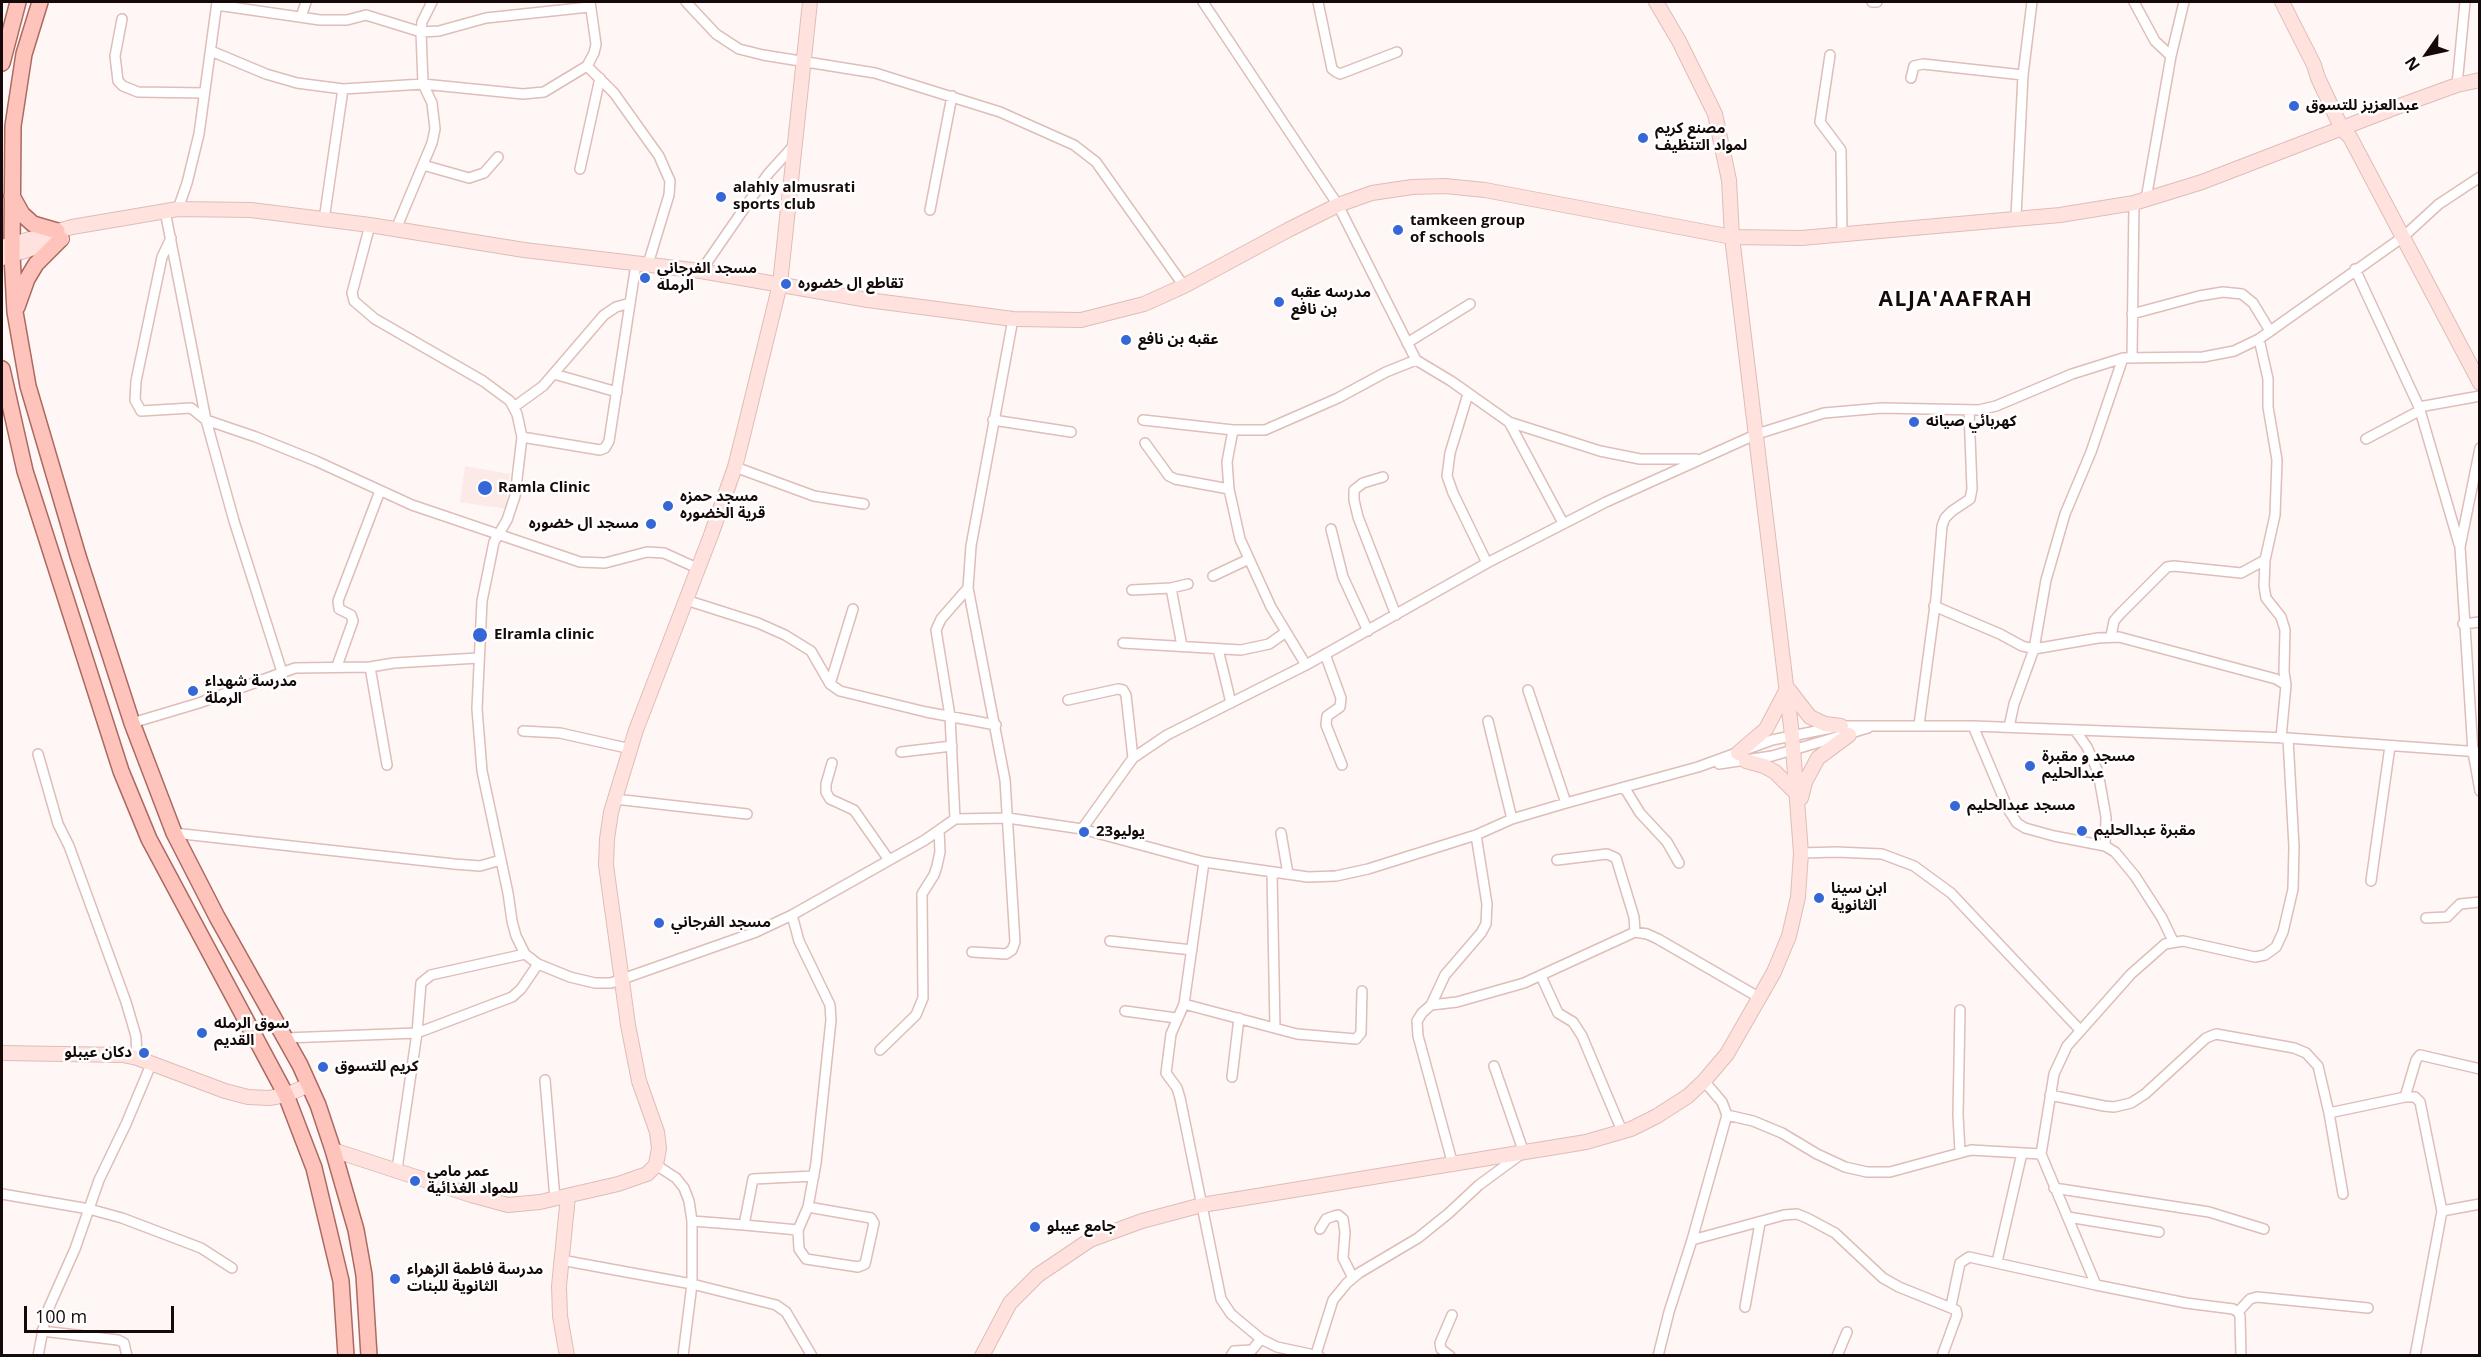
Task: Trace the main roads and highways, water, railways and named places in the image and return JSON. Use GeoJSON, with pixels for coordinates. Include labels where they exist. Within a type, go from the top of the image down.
{"type":"FeatureCollection","features":[{"type":"Feature","properties":{"kind":"main road"},"geometry":{"type":"LineString","coordinates":[[2,63],[18,2]]}},
{"type":"Feature","properties":{"kind":"main road"},"geometry":{"type":"LineString","coordinates":[[39,2],[24,54],[13,126],[7,251],[28,386],[78,556],[132,723],[174,833],[309,1085],[333,1150],[356,1230],[364,1275],[369,1356]]}},
{"type":"Feature","properties":{"kind":"main road"},"geometry":{"type":"LineString","coordinates":[[11,194],[28,220],[59,235],[27,279],[15,312]]}},
{"type":"Feature","properties":{"kind":"main road"},"geometry":{"type":"LineString","coordinates":[[2,369],[25,471],[121,771],[149,839],[286,1095],[314,1168],[341,1281],[346,1356]]}},
{"type":"Feature","properties":{"kind":"place","name":"عبدالعزيز للتسوق"},"geometry":{"type":"Point","coordinates":[2294,106]}},
{"type":"Feature","properties":{"kind":"place","name":"مصنع كريم لمواد التنظيف"},"geometry":{"type":"Point","coordinates":[1643,138]}},
{"type":"Feature","properties":{"kind":"place","name":"alahly almusrati sports club"},"geometry":{"type":"Point","coordinates":[721,197]}},
{"type":"Feature","properties":{"kind":"place","name":"tamkeen group of schools"},"geometry":{"type":"Point","coordinates":[1398,230]}},
{"type":"Feature","properties":{"kind":"place","name":"مسجد الفرجاني الرمله"},"geometry":{"type":"Point","coordinates":[645,278]}},
{"type":"Feature","properties":{"kind":"place","name":"تقاطع ال خضوره"},"geometry":{"type":"Point","coordinates":[786,284]}},
{"type":"Feature","properties":{"kind":"place","name":"مدرسه عقبه بن نافع"},"geometry":{"type":"Point","coordinates":[1279,302]}},
{"type":"Feature","properties":{"kind":"place","name":"عقبه بن نافع"},"geometry":{"type":"Point","coordinates":[1126,340]}},
{"type":"Feature","properties":{"kind":"place","name":"كهربائي صيانه"},"geometry":{"type":"Point","coordinates":[1914,422]}},
{"type":"Feature","properties":{"kind":"place","name":"Ramla Clinic"},"geometry":{"type":"Point","coordinates":[485,488]}},
{"type":"Feature","properties":{"kind":"place","name":"مسجد حمزه قرية الخضوره"},"geometry":{"type":"Point","coordinates":[668,506]}},
{"type":"Feature","properties":{"kind":"place","name":"مسجد ال خضوره"},"geometry":{"type":"Point","coordinates":[651,524]}},
{"type":"Feature","properties":{"kind":"place","name":"Elramla clinic"},"geometry":{"type":"Point","coordinates":[480,635]}},
{"type":"Feature","properties":{"kind":"place","name":"مدرسة شهداء الرملة"},"geometry":{"type":"Point","coordinates":[193,691]}},
{"type":"Feature","properties":{"kind":"place","name":"مسجد و مقبرة عبدالحليم"},"geometry":{"type":"Point","coordinates":[2030,766]}},
{"type":"Feature","properties":{"kind":"place","name":"مسجد عبدالحليم"},"geometry":{"type":"Point","coordinates":[1955,806]}},
{"type":"Feature","properties":{"kind":"place","name":"مقبرة عبدالحليم"},"geometry":{"type":"Point","coordinates":[2082,831]}},
{"type":"Feature","properties":{"kind":"place","name":"23يوليو"},"geometry":{"type":"Point","coordinates":[1084,832]}},
{"type":"Feature","properties":{"kind":"place","name":"ابن سينا الثانوية"},"geometry":{"type":"Point","coordinates":[1819,898]}},
{"type":"Feature","properties":{"kind":"place","name":"مسجد الفرجاني"},"geometry":{"type":"Point","coordinates":[659,923]}},
{"type":"Feature","properties":{"kind":"place","name":"سوق الرمله القديم"},"geometry":{"type":"Point","coordinates":[202,1033]}},
{"type":"Feature","properties":{"kind":"place","name":"دكان عيبلو"},"geometry":{"type":"Point","coordinates":[144,1053]}},
{"type":"Feature","properties":{"kind":"place","name":"كريم للتسوق"},"geometry":{"type":"Point","coordinates":[323,1067]}},
{"type":"Feature","properties":{"kind":"place","name":"عمر مامي للمواد الغذائية"},"geometry":{"type":"Point","coordinates":[415,1181]}},
{"type":"Feature","properties":{"kind":"place","name":"جامع عيبلو"},"geometry":{"type":"Point","coordinates":[1035,1227]}},
{"type":"Feature","properties":{"kind":"place","name":"مدرسة فاطمة الزهراء الثانوية للبنات"},"geometry":{"type":"Point","coordinates":[395,1279]}},
{"type":"Feature","properties":{"kind":"district","name":"ALJA'AAFRAH"},"geometry":{"type":"Point","coordinates":[1956,300]}}]}
